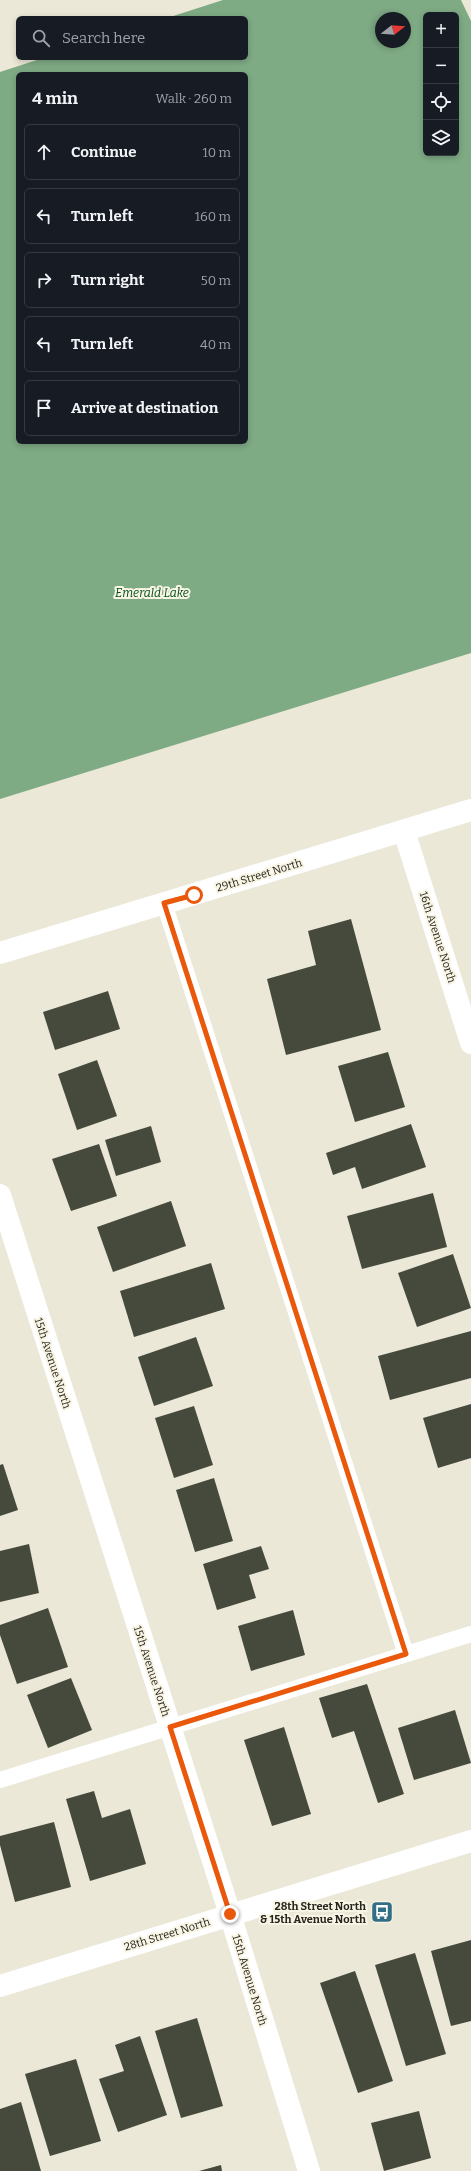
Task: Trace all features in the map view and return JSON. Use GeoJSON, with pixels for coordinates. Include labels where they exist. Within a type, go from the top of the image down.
{"type":"FeatureCollection","features":[{"type":"Feature","properties":{"kind":"street","name":"29th Street North"},"geometry":{"type":"LineString","coordinates":[[0,953],[471,810]]}},
{"type":"Feature","properties":{"kind":"street","name":"16th Avenue North"},"geometry":{"type":"LineString","coordinates":[[404,831],[471,1043]]}},
{"type":"Feature","properties":{"kind":"street","name":"15th Avenue North"},"geometry":{"type":"LineString","coordinates":[[0,1196],[230,1914],[309,2171]]}},
{"type":"Feature","properties":{"kind":"street","name":"28th Street North"},"geometry":{"type":"LineString","coordinates":[[0,1986],[471,1840]]}},
{"type":"Feature","properties":{"kind":"lane"},"geometry":{"type":"LineString","coordinates":[[164,903],[406,1654]]}},
{"type":"Feature","properties":{"kind":"lane"},"geometry":{"type":"LineString","coordinates":[[0,1780],[471,1634]]}},
{"type":"Feature","properties":{"kind":"water","name":"Emerald Lake"},"geometry":{"type":"Polygon","coordinates":[[[223,0],[461,0],[471,21],[471,653],[0,799],[0,72],[37,60],[248,60],[248,16],[173,16],[223,0]]]}},
{"type":"Feature","properties":{"kind":"building"},"geometry":{"type":"Polygon","coordinates":[[[351,919],[381,1030],[286,1055],[267,979],[316,965],[308,931],[351,919]]]}},
{"type":"Feature","properties":{"kind":"building"},"geometry":{"type":"Polygon","coordinates":[[[108,991],[120,1029],[55,1050],[43,1012],[108,991]]]}},
{"type":"Feature","properties":{"kind":"building"},"geometry":{"type":"Polygon","coordinates":[[[388,1052],[405,1107],[355,1122],[338,1066],[388,1052]]]}},
{"type":"Feature","properties":{"kind":"building"},"geometry":{"type":"Polygon","coordinates":[[[97,1060],[117,1116],[77,1130],[58,1074],[97,1060]]]}},
{"type":"Feature","properties":{"kind":"building"},"geometry":{"type":"Polygon","coordinates":[[[411,1124],[426,1167],[362,1189],[355,1167],[333,1175],[326,1153],[411,1124]]]}},
{"type":"Feature","properties":{"kind":"building"},"geometry":{"type":"Polygon","coordinates":[[[151,1126],[161,1162],[116,1176],[105,1140],[151,1126]]]}},
{"type":"Feature","properties":{"kind":"building"},"geometry":{"type":"Polygon","coordinates":[[[99,1144],[117,1196],[71,1211],[52,1159],[99,1144]]]}},
{"type":"Feature","properties":{"kind":"building"},"geometry":{"type":"Polygon","coordinates":[[[433,1193],[447,1247],[362,1269],[347,1216],[433,1193]]]}},
{"type":"Feature","properties":{"kind":"building"},"geometry":{"type":"Polygon","coordinates":[[[171,1201],[186,1246],[113,1272],[97,1227],[171,1201]]]}},
{"type":"Feature","properties":{"kind":"building"},"geometry":{"type":"Polygon","coordinates":[[[453,1254],[471,1308],[417,1327],[398,1273],[453,1254]]]}},
{"type":"Feature","properties":{"kind":"building"},"geometry":{"type":"Polygon","coordinates":[[[211,1263],[225,1309],[134,1337],[120,1291],[211,1263]]]}},
{"type":"Feature","properties":{"kind":"building"},"geometry":{"type":"Polygon","coordinates":[[[471,1331],[471,1378],[390,1400],[378,1356],[471,1331]]]}},
{"type":"Feature","properties":{"kind":"building"},"geometry":{"type":"Polygon","coordinates":[[[196,1337],[213,1386],[154,1406],[138,1357],[196,1337]]]}},
{"type":"Feature","properties":{"kind":"building"},"geometry":{"type":"Polygon","coordinates":[[[471,1404],[471,1458],[438,1468],[423,1418],[471,1404]]]}},
{"type":"Feature","properties":{"kind":"building"},"geometry":{"type":"Polygon","coordinates":[[[194,1406],[213,1465],[174,1478],[155,1418],[194,1406]]]}},
{"type":"Feature","properties":{"kind":"building"},"geometry":{"type":"Polygon","coordinates":[[[3,1464],[18,1510],[0,1516],[0,1465],[3,1464]]]}},
{"type":"Feature","properties":{"kind":"building"},"geometry":{"type":"Polygon","coordinates":[[[214,1478],[233,1541],[195,1552],[176,1490],[214,1478]]]}},
{"type":"Feature","properties":{"kind":"building"},"geometry":{"type":"Polygon","coordinates":[[[29,1544],[39,1593],[0,1602],[0,1551],[29,1544]]]}},
{"type":"Feature","properties":{"kind":"building"},"geometry":{"type":"Polygon","coordinates":[[[261,1546],[269,1569],[249,1575],[256,1598],[217,1610],[203,1564],[261,1546]]]}},
{"type":"Feature","properties":{"kind":"building"},"geometry":{"type":"Polygon","coordinates":[[[48,1608],[68,1667],[17,1684],[0,1635],[0,1625],[48,1608]]]}},
{"type":"Feature","properties":{"kind":"building"},"geometry":{"type":"Polygon","coordinates":[[[293,1610],[305,1655],[251,1671],[238,1626],[293,1610]]]}},
{"type":"Feature","properties":{"kind":"building"},"geometry":{"type":"Polygon","coordinates":[[[71,1678],[92,1730],[48,1748],[27,1695],[71,1678]]]}},
{"type":"Feature","properties":{"kind":"building"},"geometry":{"type":"Polygon","coordinates":[[[367,1684],[404,1794],[378,1803],[354,1731],[332,1738],[319,1698],[367,1684]]]}},
{"type":"Feature","properties":{"kind":"building"},"geometry":{"type":"Polygon","coordinates":[[[455,1710],[471,1763],[414,1780],[398,1728],[455,1710]]]}},
{"type":"Feature","properties":{"kind":"building"},"geometry":{"type":"Polygon","coordinates":[[[284,1727],[311,1814],[272,1826],[244,1740],[284,1727]]]}},
{"type":"Feature","properties":{"kind":"building"},"geometry":{"type":"Polygon","coordinates":[[[94,1791],[102,1818],[130,1809],[146,1864],[90,1881],[66,1799],[94,1791]]]}},
{"type":"Feature","properties":{"kind":"building"},"geometry":{"type":"Polygon","coordinates":[[[54,1822],[71,1887],[15,1902],[0,1845],[0,1836],[54,1822]]]}},
{"type":"Feature","properties":{"kind":"building"},"geometry":{"type":"Polygon","coordinates":[[[471,1940],[471,2021],[451,2026],[431,1951],[471,1940]]]}},
{"type":"Feature","properties":{"kind":"building"},"geometry":{"type":"Polygon","coordinates":[[[415,1953],[446,2054],[406,2066],[375,1965],[415,1953]]]}},
{"type":"Feature","properties":{"kind":"building"},"geometry":{"type":"Polygon","coordinates":[[[355,1971],[393,2081],[358,2093],[320,1983],[355,1971]]]}},
{"type":"Feature","properties":{"kind":"building"},"geometry":{"type":"Polygon","coordinates":[[[197,2018],[223,2106],[181,2118],[155,2031],[197,2018]]]}},
{"type":"Feature","properties":{"kind":"building"},"geometry":{"type":"Polygon","coordinates":[[[140,2036],[167,2115],[118,2132],[99,2079],[124,2071],[115,2045],[140,2036]]]}},
{"type":"Feature","properties":{"kind":"building"},"geometry":{"type":"Polygon","coordinates":[[[76,2059],[101,2141],[50,2156],[25,2074],[76,2059]]]}},
{"type":"Feature","properties":{"kind":"building"},"geometry":{"type":"Polygon","coordinates":[[[21,2102],[41,2171],[0,2171],[0,2109],[21,2102]]]}},
{"type":"Feature","properties":{"kind":"building"},"geometry":{"type":"Polygon","coordinates":[[[419,2111],[431,2158],[384,2171],[371,2123],[419,2111]]]}},
{"type":"Feature","properties":{"kind":"building"},"geometry":{"type":"Polygon","coordinates":[[[221,2165],[222,2171],[199,2171],[221,2165]]]}},
{"type":"Feature","properties":{"kind":"place","name":"28th Street North & 15th Avenue North"},"geometry":{"type":"Point","coordinates":[382,1912]}},
{"type":"Feature","properties":{"kind":"route"},"geometry":{"type":"LineString","coordinates":[[194,895],[164,903],[406,1654],[170,1727],[230,1914]]}}]}
